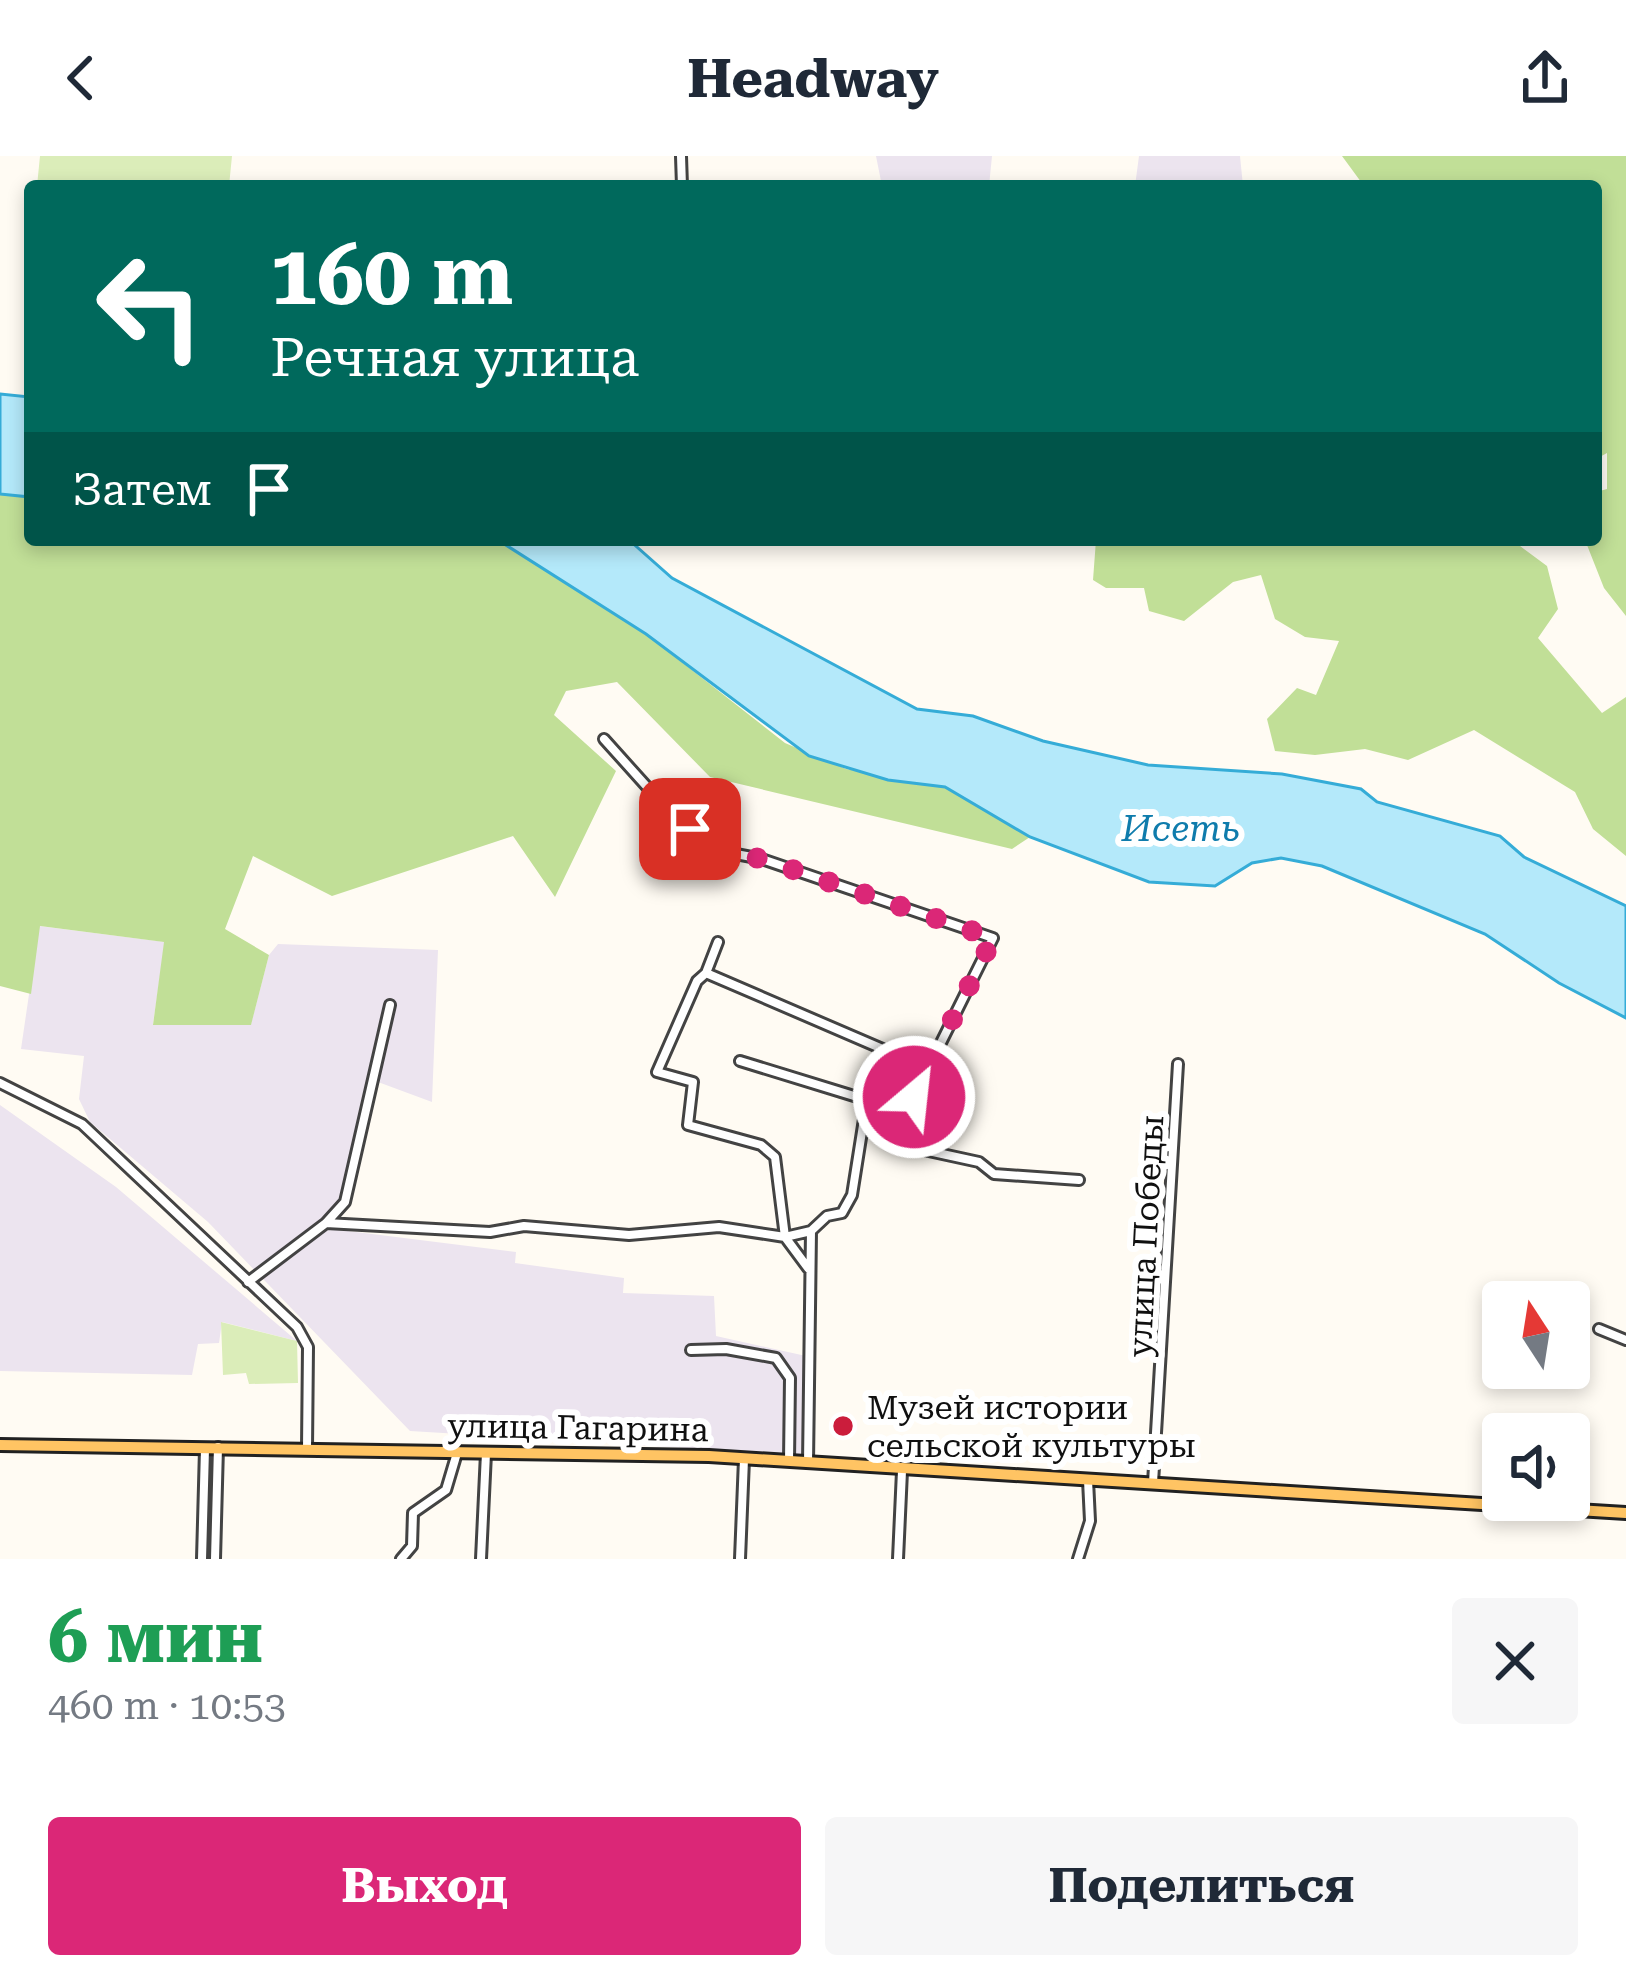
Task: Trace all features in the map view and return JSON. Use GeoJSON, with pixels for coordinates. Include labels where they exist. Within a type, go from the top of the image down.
{"type":"FeatureCollection","features":[{"type":"Feature","properties":{"kind":"main road","name":"улица Гагарина"},"geometry":{"type":"LineString","coordinates":[[0,1445],[744,1459],[1626,1514]]}},
{"type":"Feature","properties":{"kind":"street"},"geometry":{"type":"LineString","coordinates":[[604,739],[666,808],[715,850],[762,859],[993,938],[914,1097],[902,1103],[867,1100],[740,1061]]}},
{"type":"Feature","properties":{"kind":"street"},"geometry":{"type":"LineString","coordinates":[[718,942],[657,1072],[693,1082],[688,1125],[760,1145],[775,1157],[785,1237],[809,1269]]}},
{"type":"Feature","properties":{"kind":"street"},"geometry":{"type":"LineString","coordinates":[[706,973],[929,1069]]}},
{"type":"Feature","properties":{"kind":"street"},"geometry":{"type":"LineString","coordinates":[[248,1282],[326,1223],[345,1202],[390,1005]]}},
{"type":"Feature","properties":{"kind":"street","name":"улица Победы"},"geometry":{"type":"LineString","coordinates":[[1153,1483],[1178,1064]]}},
{"type":"Feature","properties":{"kind":"street"},"geometry":{"type":"LineString","coordinates":[[0,1083],[82,1124],[297,1327],[308,1347],[308,1448]]}},
{"type":"Feature","properties":{"kind":"street"},"geometry":{"type":"LineString","coordinates":[[326,1223],[490,1232],[524,1226],[629,1235],[719,1227],[785,1237],[811,1231],[827,1216],[842,1213],[852,1196],[867,1100]]}},
{"type":"Feature","properties":{"kind":"street"},"geometry":{"type":"LineString","coordinates":[[902,1103],[896,1136],[910,1147],[979,1162],[994,1174],[1078,1180]]}},
{"type":"Feature","properties":{"kind":"street"},"geometry":{"type":"LineString","coordinates":[[808,1465],[811,1231]]}},
{"type":"Feature","properties":{"kind":"street"},"geometry":{"type":"LineString","coordinates":[[1599,1329],[1626,1340]]}},
{"type":"Feature","properties":{"kind":"street"},"geometry":{"type":"LineString","coordinates":[[691,1350],[726,1348],[776,1358],[790,1378],[788,1463]]}},
{"type":"Feature","properties":{"kind":"street"},"geometry":{"type":"LineString","coordinates":[[202,1559],[212,1447]]}},
{"type":"Feature","properties":{"kind":"street"},"geometry":{"type":"LineString","coordinates":[[212,1447],[215,1559]]}},
{"type":"Feature","properties":{"kind":"street"},"geometry":{"type":"LineString","coordinates":[[401,1559],[412,1546],[412,1514],[446,1490],[458,1451]]}},
{"type":"Feature","properties":{"kind":"street"},"geometry":{"type":"LineString","coordinates":[[482,1559],[486,1452]]}},
{"type":"Feature","properties":{"kind":"street"},"geometry":{"type":"LineString","coordinates":[[740,1559],[744,1459]]}},
{"type":"Feature","properties":{"kind":"street"},"geometry":{"type":"LineString","coordinates":[[898,1559],[902,1471]]}},
{"type":"Feature","properties":{"kind":"street"},"geometry":{"type":"LineString","coordinates":[[1078,1559],[1090,1521],[1088,1480]]}},
{"type":"Feature","properties":{"kind":"shaded area"},"geometry":{"type":"Polygon","coordinates":[[[876,156],[992,156],[990,180],[881,180],[876,156]]]}},
{"type":"Feature","properties":{"kind":"shaded area"},"geometry":{"type":"Polygon","coordinates":[[[1139,156],[1240,156],[1242,180],[1136,180],[1139,156]]]}},
{"type":"Feature","properties":{"kind":"shaded area"},"geometry":{"type":"Polygon","coordinates":[[[39,926],[165,942],[153,1024],[251,1024],[269,955],[278,944],[438,950],[432,1102],[378,1082],[349,1201],[332,1229],[516,1252],[515,1263],[624,1278],[623,1293],[714,1296],[716,1336],[806,1356],[802,1455],[410,1431],[208,1222],[90,1122],[79,1099],[84,1056],[21,1049],[39,926]]]}},
{"type":"Feature","properties":{"kind":"shaded area"},"geometry":{"type":"Polygon","coordinates":[[[0,1105],[116,1187],[297,1341],[222,1322],[219,1343],[198,1344],[192,1375],[0,1371],[0,1105]]]}},
{"type":"Feature","properties":{"kind":"green space"},"geometry":{"type":"Polygon","coordinates":[[[40,156],[232,156],[230,180],[38,180],[40,156]]]}},
{"type":"Feature","properties":{"kind":"green space"},"geometry":{"type":"Polygon","coordinates":[[[1342,156],[1626,156],[1626,616],[1604,588],[1587,546],[1602,546],[1602,490],[1607,489],[1607,453],[1602,456],[1602,180],[1360,180],[1342,156]]]}},
{"type":"Feature","properties":{"kind":"green space"},"geometry":{"type":"Polygon","coordinates":[[[0,494],[24,496],[24,546],[507,546],[646,634],[785,743],[846,769],[945,787],[1030,837],[1012,849],[710,777],[617,682],[566,691],[554,715],[616,771],[555,897],[513,836],[332,896],[253,856],[225,929],[269,955],[251,1025],[153,1025],[164,942],[40,926],[31,994],[0,986],[0,494]]]}},
{"type":"Feature","properties":{"kind":"green space"},"geometry":{"type":"Polygon","coordinates":[[[1096,546],[1520,546],[1547,566],[1558,609],[1538,638],[1602,713],[1626,697],[1626,856],[1593,829],[1575,792],[1474,730],[1408,760],[1365,749],[1315,755],[1275,751],[1267,719],[1297,688],[1316,695],[1339,641],[1305,637],[1275,619],[1261,575],[1233,582],[1184,621],[1149,611],[1144,588],[1106,588],[1093,580],[1096,546]]]}},
{"type":"Feature","properties":{"kind":"green space"},"geometry":{"type":"Polygon","coordinates":[[[221,1322],[297,1341],[298,1383],[249,1384],[246,1373],[223,1375],[221,1322]]]}},
{"type":"Feature","properties":{"kind":"water"},"geometry":{"type":"Polygon","coordinates":[[[0,394],[24,396],[24,496],[0,494],[0,394]]]}},
{"type":"Feature","properties":{"kind":"water","name":"Исеть"},"geometry":{"type":"Polygon","coordinates":[[[507,546],[636,546],[672,578],[917,709],[973,716],[1043,741],[1148,765],[1282,774],[1361,789],[1377,802],[1500,836],[1524,857],[1626,906],[1626,1018],[1559,983],[1485,934],[1322,866],[1281,858],[1252,863],[1215,886],[1149,882],[1030,837],[945,787],[888,780],[809,756],[646,634],[507,546]]]}},
{"type":"Feature","properties":{"kind":"place","name":"Музей истории сельской культуры"},"geometry":{"type":"Point","coordinates":[843,1426]}},
{"type":"Feature","properties":{"kind":"route"},"geometry":{"type":"LineString","coordinates":[[690,829],[715,850],[762,859],[993,938],[914,1097]]}}]}
